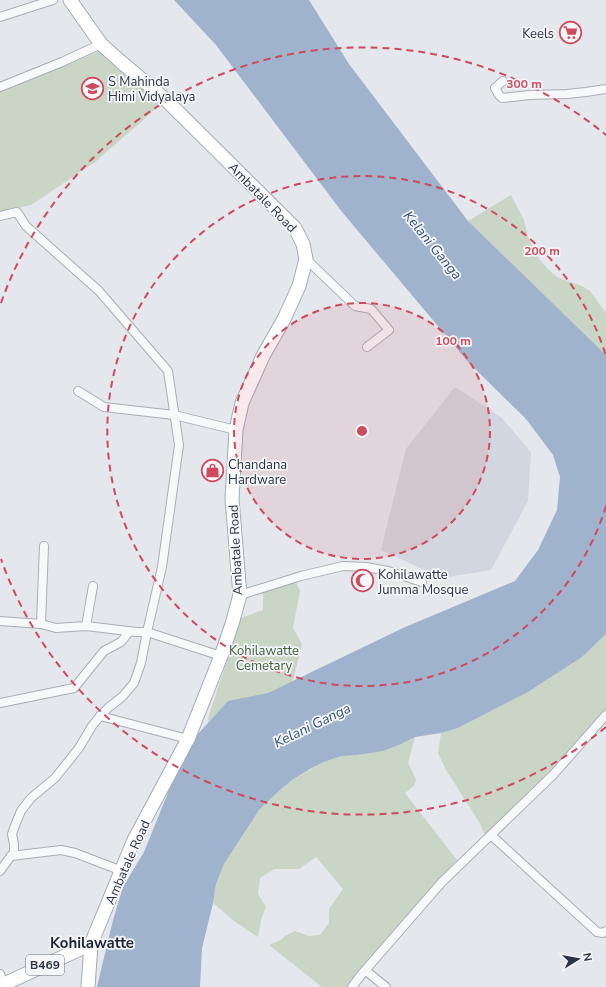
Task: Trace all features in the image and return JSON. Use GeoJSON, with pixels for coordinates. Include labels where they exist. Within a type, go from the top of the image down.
{"type":"FeatureCollection","features":[{"type":"Feature","properties":{"kind":"main road","name":"Ambatale Road"},"geometry":{"type":"LineString","coordinates":[[70,0],[101,44],[166,100],[295,228],[304,244],[306,259],[299,286],[284,319],[263,356],[242,404],[236,430],[232,499],[240,595],[232,624],[188,739],[134,840],[91,944],[88,987]]}},
{"type":"Feature","properties":{"kind":"main road","name":"B469"},"geometry":{"type":"LineString","coordinates":[[2,983],[91,944]]}},
{"type":"Feature","properties":{"kind":"street"},"geometry":{"type":"LineString","coordinates":[[0,17],[53,0]]}},
{"type":"Feature","properties":{"kind":"street"},"geometry":{"type":"LineString","coordinates":[[0,88],[101,44]]}},
{"type":"Feature","properties":{"kind":"street"},"geometry":{"type":"LineString","coordinates":[[503,81],[495,88],[502,98],[530,95],[567,94],[606,89]]}},
{"type":"Feature","properties":{"kind":"street"},"geometry":{"type":"LineString","coordinates":[[0,216],[17,212],[26,226],[99,291],[168,371],[179,444],[162,567],[147,632],[142,663],[134,683],[122,697],[108,707],[100,716],[92,726],[79,748],[55,778],[31,798],[21,811],[12,834],[14,852],[0,871]]}},
{"type":"Feature","properties":{"kind":"street"},"geometry":{"type":"LineString","coordinates":[[306,259],[355,306],[371,309],[389,330],[367,347]]}},
{"type":"Feature","properties":{"kind":"street"},"geometry":{"type":"LineString","coordinates":[[78,391],[104,407],[174,414],[236,430]]}},
{"type":"Feature","properties":{"kind":"street"},"geometry":{"type":"LineString","coordinates":[[41,624],[44,546]]}},
{"type":"Feature","properties":{"kind":"street"},"geometry":{"type":"LineString","coordinates":[[240,595],[301,576],[343,566],[388,570],[422,582]]}},
{"type":"Feature","properties":{"kind":"street"},"geometry":{"type":"LineString","coordinates":[[86,626],[94,586]]}},
{"type":"Feature","properties":{"kind":"street"},"geometry":{"type":"LineString","coordinates":[[0,620],[41,624],[56,628],[86,626],[129,632],[147,632],[221,656]]}},
{"type":"Feature","properties":{"kind":"street"},"geometry":{"type":"LineString","coordinates":[[0,703],[74,688],[104,651],[121,642],[129,632]]}},
{"type":"Feature","properties":{"kind":"street"},"geometry":{"type":"LineString","coordinates":[[352,987],[442,882],[553,775],[606,715]]}},
{"type":"Feature","properties":{"kind":"street"},"geometry":{"type":"LineString","coordinates":[[100,716],[188,739]]}},
{"type":"Feature","properties":{"kind":"street"},"geometry":{"type":"LineString","coordinates":[[491,835],[597,932],[603,933],[606,931]]}},
{"type":"Feature","properties":{"kind":"street"},"geometry":{"type":"LineString","coordinates":[[11,856],[61,850],[75,853],[122,871]]}},
{"type":"Feature","properties":{"kind":"street"},"geometry":{"type":"LineString","coordinates":[[366,970],[386,987]]}},
{"type":"Feature","properties":{"kind":"shaded area"},"geometry":{"type":"Polygon","coordinates":[[[455,387],[502,418],[531,452],[528,501],[491,570],[442,578],[381,550],[406,449],[455,387]]]}},
{"type":"Feature","properties":{"kind":"green space"},"geometry":{"type":"Polygon","coordinates":[[[100,51],[160,104],[95,162],[31,205],[0,212],[0,92],[100,51]]]}},
{"type":"Feature","properties":{"kind":"green space"},"geometry":{"type":"Polygon","coordinates":[[[511,195],[524,220],[528,237],[534,251],[540,260],[557,277],[582,286],[590,291],[606,313],[606,355],[468,221],[511,195]]]}},
{"type":"Feature","properties":{"kind":"green space","name":"Kohilawatte Cemetary"},"geometry":{"type":"Polygon","coordinates":[[[296,582],[300,591],[293,628],[302,644],[293,681],[270,695],[230,704],[208,722],[241,618],[263,610],[263,592],[296,582]]]}},
{"type":"Feature","properties":{"kind":"green space"},"geometry":{"type":"Polygon","coordinates":[[[606,634],[606,715],[487,839],[479,822],[446,770],[438,753],[441,733],[458,728],[528,692],[582,657],[606,634]]]}},
{"type":"Feature","properties":{"kind":"green space"},"geometry":{"type":"Polygon","coordinates":[[[415,737],[408,763],[416,779],[414,786],[405,793],[460,864],[352,987],[322,987],[269,945],[281,940],[285,936],[295,931],[309,936],[320,935],[329,923],[329,909],[343,889],[316,857],[299,869],[274,869],[260,878],[258,894],[266,907],[261,920],[258,937],[234,921],[213,903],[216,884],[224,864],[259,810],[292,780],[324,762],[342,756],[383,750],[401,744],[415,737]]]}},
{"type":"Feature","properties":{"kind":"water","name":"Kelani Ganga"},"geometry":{"type":"Polygon","coordinates":[[[174,0],[309,0],[349,64],[468,221],[606,355],[606,634],[582,657],[528,692],[458,728],[441,733],[415,737],[383,751],[342,756],[324,762],[292,780],[259,810],[224,864],[216,884],[202,948],[200,987],[97,987],[113,920],[123,887],[144,852],[178,768],[197,735],[228,701],[268,693],[403,628],[515,581],[538,550],[557,510],[560,477],[553,455],[526,419],[469,363],[342,212],[216,45],[174,0]]]}},
{"type":"Feature","properties":{"kind":"place","name":"Keels"},"geometry":{"type":"Point","coordinates":[570,33]}},
{"type":"Feature","properties":{"kind":"place","name":"S Mahinda Himi Vidyalaya"},"geometry":{"type":"Point","coordinates":[92,88]}},
{"type":"Feature","properties":{"kind":"place","name":"Chandana Hardware"},"geometry":{"type":"Point","coordinates":[213,471]}},
{"type":"Feature","properties":{"kind":"place","name":"Kohilawatte Jumma Mosque"},"geometry":{"type":"Point","coordinates":[363,581]}},
{"type":"Feature","properties":{"kind":"district","name":"Kohilawatte"},"geometry":{"type":"Point","coordinates":[92,943]}}]}
